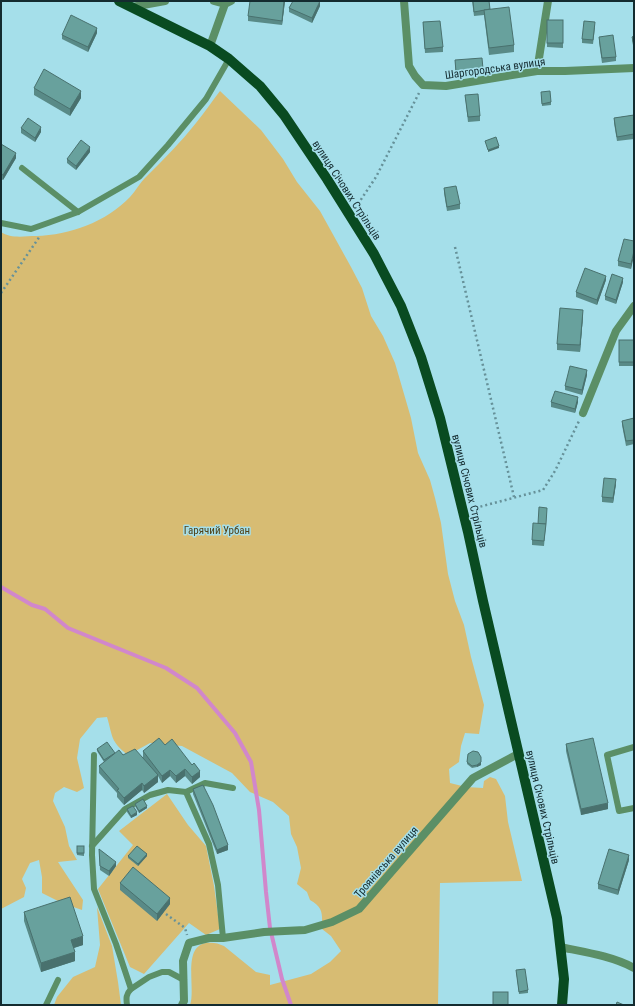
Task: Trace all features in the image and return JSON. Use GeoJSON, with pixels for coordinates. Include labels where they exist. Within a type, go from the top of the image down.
{"type":"FeatureCollection","features":[{"type":"Feature","properties":{"kind":"main road","name":"вулиця Січових Стрільців"},"geometry":{"type":"LineString","coordinates":[[120,1],[210,46],[229,59],[260,86],[284,115],[327,179],[374,254],[401,306],[421,357],[440,418],[468,532],[557,918],[564,979],[562,1005]]}},
{"type":"Feature","properties":{"kind":"street"},"geometry":{"type":"LineString","coordinates":[[132,7],[165,1]]}},
{"type":"Feature","properties":{"kind":"street"},"geometry":{"type":"LineString","coordinates":[[210,46],[228,2],[214,1]]}},
{"type":"Feature","properties":{"kind":"street"},"geometry":{"type":"LineString","coordinates":[[404,1],[409,66],[414,76],[423,85]]}},
{"type":"Feature","properties":{"kind":"street"},"geometry":{"type":"LineString","coordinates":[[537,71],[548,1]]}},
{"type":"Feature","properties":{"kind":"street","name":"Шаргородська вулиця"},"geometry":{"type":"LineString","coordinates":[[423,85],[446,86],[537,71],[634,68]]}},
{"type":"Feature","properties":{"kind":"street"},"geometry":{"type":"LineString","coordinates":[[583,413],[616,331],[634,306]]}},
{"type":"Feature","properties":{"kind":"street","name":"Троянівська вулиця"},"geometry":{"type":"LineString","coordinates":[[189,943],[209,938],[223,938],[264,932],[305,930],[332,922],[359,909],[472,778],[518,754]]}},
{"type":"Feature","properties":{"kind":"street"},"geometry":{"type":"LineString","coordinates":[[182,1005],[184,1001],[183,961],[189,943]]}},
{"type":"Feature","properties":{"kind":"street"},"geometry":{"type":"LineString","coordinates":[[560,947],[585,952],[626,964],[634,968]]}},
{"type":"Feature","properties":{"kind":"lane"},"geometry":{"type":"LineString","coordinates":[[1,223],[31,229],[78,212],[140,177],[206,99],[229,59]]}},
{"type":"Feature","properties":{"kind":"lane"},"geometry":{"type":"LineString","coordinates":[[22,168],[78,212]]}},
{"type":"Feature","properties":{"kind":"lane"},"geometry":{"type":"LineString","coordinates":[[634,747],[607,755],[619,811],[634,808]]}},
{"type":"Feature","properties":{"kind":"lane"},"geometry":{"type":"LineString","coordinates":[[94,755],[92,846],[94,889],[116,944],[131,989]]}},
{"type":"Feature","properties":{"kind":"lane"},"geometry":{"type":"LineString","coordinates":[[92,846],[125,809],[150,795],[168,790],[186,792],[205,783],[233,788]]}},
{"type":"Feature","properties":{"kind":"lane"},"geometry":{"type":"LineString","coordinates":[[186,792],[209,844],[218,884],[223,938]]}},
{"type":"Feature","properties":{"kind":"lane"},"geometry":{"type":"LineString","coordinates":[[126,1005],[126,998],[131,989],[162,972],[169,972],[184,980]]}},
{"type":"Feature","properties":{"kind":"lane"},"geometry":{"type":"LineString","coordinates":[[46,1005],[58,980]]}},
{"type":"Feature","properties":{"kind":"path"},"geometry":{"type":"LineString","coordinates":[[358,204],[376,176],[423,85]]}},
{"type":"Feature","properties":{"kind":"path"},"geometry":{"type":"LineString","coordinates":[[1,293],[48,223]]}},
{"type":"Feature","properties":{"kind":"path"},"geometry":{"type":"LineString","coordinates":[[455,247],[514,497]]}},
{"type":"Feature","properties":{"kind":"path"},"geometry":{"type":"LineString","coordinates":[[468,532],[479,507],[543,490],[555,472],[583,413]]}},
{"type":"Feature","properties":{"kind":"path"},"geometry":{"type":"LineString","coordinates":[[166,914],[185,928],[189,943]]}},
{"type":"Feature","properties":{"kind":"green space","name":"Гарячий Урбан"},"geometry":{"type":"Polygon","coordinates":[[[220,91],[261,130],[283,159],[297,182],[320,211],[362,288],[371,316],[383,336],[395,363],[411,418],[418,453],[430,480],[441,523],[448,574],[455,601],[464,625],[484,705],[479,734],[465,733],[461,746],[459,762],[449,769],[450,783],[466,787],[483,788],[484,781],[490,777],[496,779],[505,796],[508,822],[522,881],[440,883],[438,1005],[190,1005],[191,969],[194,952],[199,946],[206,943],[215,943],[224,946],[256,972],[270,975],[270,985],[311,974],[330,962],[341,951],[331,936],[322,929],[322,915],[320,909],[310,900],[307,892],[297,884],[301,868],[297,847],[291,834],[289,816],[273,802],[250,792],[232,773],[182,746],[150,743],[128,755],[115,742],[107,717],[97,718],[80,739],[77,758],[84,788],[77,792],[64,787],[55,793],[53,801],[65,827],[69,846],[77,860],[58,862],[83,900],[82,910],[62,903],[42,893],[42,877],[39,860],[30,863],[22,879],[26,888],[24,897],[1,909],[1,232],[9,236],[18,237],[62,233],[87,226],[110,214],[130,197],[145,178],[178,144],[220,91]]]}},
{"type":"Feature","properties":{"kind":"green space"},"geometry":{"type":"Polygon","coordinates":[[[167,794],[188,825],[206,846],[214,886],[220,929],[206,935],[189,923],[144,974],[130,967],[98,889],[133,845],[119,831],[167,794]]]}},
{"type":"Feature","properties":{"kind":"green space"},"geometry":{"type":"Polygon","coordinates":[[[97,907],[112,946],[121,1005],[54,1005],[57,997],[73,977],[95,967],[100,945],[97,907]]]}},
{"type":"Feature","properties":{"kind":"building"},"geometry":{"type":"Polygon","coordinates":[[[250,1],[284,1],[282,21],[248,16],[250,1]]]}},
{"type":"Feature","properties":{"kind":"building"},"geometry":{"type":"Polygon","coordinates":[[[293,1],[320,1],[312,18],[289,8],[293,1]]]}},
{"type":"Feature","properties":{"kind":"building"},"geometry":{"type":"Polygon","coordinates":[[[473,1],[489,1],[490,9],[474,12],[473,1]]]}},
{"type":"Feature","properties":{"kind":"building"},"geometry":{"type":"Polygon","coordinates":[[[509,7],[514,45],[489,48],[484,10],[509,7]]]}},
{"type":"Feature","properties":{"kind":"building"},"geometry":{"type":"Polygon","coordinates":[[[71,15],[97,28],[88,47],[62,35],[71,15]]]}},
{"type":"Feature","properties":{"kind":"building"},"geometry":{"type":"Polygon","coordinates":[[[547,20],[563,20],[563,43],[547,43],[547,20]]]}},
{"type":"Feature","properties":{"kind":"building"},"geometry":{"type":"Polygon","coordinates":[[[440,21],[443,47],[425,49],[423,22],[440,21]]]}},
{"type":"Feature","properties":{"kind":"building"},"geometry":{"type":"Polygon","coordinates":[[[584,21],[595,22],[593,40],[582,39],[584,21]]]}},
{"type":"Feature","properties":{"kind":"building"},"geometry":{"type":"Polygon","coordinates":[[[613,35],[616,57],[602,58],[599,37],[613,35]]]}},
{"type":"Feature","properties":{"kind":"building"},"geometry":{"type":"Polygon","coordinates":[[[482,58],[483,69],[456,72],[455,60],[482,58]]]}},
{"type":"Feature","properties":{"kind":"building"},"geometry":{"type":"Polygon","coordinates":[[[44,69],[81,91],[70,109],[34,88],[44,69]]]}},
{"type":"Feature","properties":{"kind":"building"},"geometry":{"type":"Polygon","coordinates":[[[550,91],[551,102],[542,104],[541,92],[550,91]]]}},
{"type":"Feature","properties":{"kind":"building"},"geometry":{"type":"Polygon","coordinates":[[[478,94],[480,116],[468,117],[465,95],[478,94]]]}},
{"type":"Feature","properties":{"kind":"building"},"geometry":{"type":"Polygon","coordinates":[[[634,115],[634,134],[617,137],[614,118],[634,115]]]}},
{"type":"Feature","properties":{"kind":"building"},"geometry":{"type":"Polygon","coordinates":[[[28,118],[41,127],[35,138],[21,128],[28,118]]]}},
{"type":"Feature","properties":{"kind":"building"},"geometry":{"type":"Polygon","coordinates":[[[496,137],[499,146],[488,150],[485,141],[496,137]]]}},
{"type":"Feature","properties":{"kind":"building"},"geometry":{"type":"Polygon","coordinates":[[[81,140],[90,147],[76,166],[67,159],[81,140]]]}},
{"type":"Feature","properties":{"kind":"building"},"geometry":{"type":"Polygon","coordinates":[[[1,144],[16,153],[3,175],[1,174],[1,144]]]}},
{"type":"Feature","properties":{"kind":"building"},"geometry":{"type":"Polygon","coordinates":[[[456,186],[460,204],[447,207],[444,188],[456,186]]]}},
{"type":"Feature","properties":{"kind":"building"},"geometry":{"type":"Polygon","coordinates":[[[624,239],[634,241],[634,251],[631,264],[618,261],[624,239]]]}},
{"type":"Feature","properties":{"kind":"building"},"geometry":{"type":"Polygon","coordinates":[[[585,268],[606,276],[597,300],[576,292],[585,268]]]}},
{"type":"Feature","properties":{"kind":"building"},"geometry":{"type":"Polygon","coordinates":[[[612,274],[623,278],[616,300],[605,296],[612,274]]]}},
{"type":"Feature","properties":{"kind":"building"},"geometry":{"type":"Polygon","coordinates":[[[560,308],[583,310],[580,345],[557,344],[560,308]]]}},
{"type":"Feature","properties":{"kind":"building"},"geometry":{"type":"Polygon","coordinates":[[[619,340],[634,340],[634,362],[619,362],[619,340]]]}},
{"type":"Feature","properties":{"kind":"building"},"geometry":{"type":"Polygon","coordinates":[[[570,366],[587,370],[582,390],[565,386],[570,366]]]}},
{"type":"Feature","properties":{"kind":"building"},"geometry":{"type":"Polygon","coordinates":[[[555,391],[578,397],[575,409],[551,402],[555,391]]]}},
{"type":"Feature","properties":{"kind":"building"},"geometry":{"type":"Polygon","coordinates":[[[634,418],[634,440],[626,441],[622,421],[634,418]]]}},
{"type":"Feature","properties":{"kind":"building"},"geometry":{"type":"Polygon","coordinates":[[[604,478],[616,479],[613,498],[602,497],[604,478]]]}},
{"type":"Feature","properties":{"kind":"building"},"geometry":{"type":"Polygon","coordinates":[[[539,507],[547,508],[546,524],[538,524],[539,507]]]}},
{"type":"Feature","properties":{"kind":"building"},"geometry":{"type":"Polygon","coordinates":[[[533,523],[546,524],[544,541],[532,540],[533,523]]]}},
{"type":"Feature","properties":{"kind":"building"},"geometry":{"type":"Polygon","coordinates":[[[159,738],[165,745],[172,739],[192,765],[194,763],[200,771],[192,777],[185,769],[176,776],[170,770],[162,776],[143,751],[159,738]]]}},
{"type":"Feature","properties":{"kind":"building"},"geometry":{"type":"Polygon","coordinates":[[[593,738],[608,803],[581,809],[566,744],[593,738]]]}},
{"type":"Feature","properties":{"kind":"building"},"geometry":{"type":"Polygon","coordinates":[[[107,742],[115,753],[104,760],[97,749],[107,742]]]}},
{"type":"Feature","properties":{"kind":"building"},"geometry":{"type":"Polygon","coordinates":[[[135,749],[158,775],[144,786],[142,783],[124,798],[117,790],[119,789],[99,766],[119,750],[123,755],[135,749]]]}},
{"type":"Feature","properties":{"kind":"building"},"geometry":{"type":"Polygon","coordinates":[[[473,751],[478,752],[481,757],[481,762],[472,766],[467,762],[468,754],[473,751]]]}},
{"type":"Feature","properties":{"kind":"building"},"geometry":{"type":"Polygon","coordinates":[[[203,785],[213,805],[228,845],[217,850],[193,789],[203,785]]]}},
{"type":"Feature","properties":{"kind":"building"},"geometry":{"type":"Polygon","coordinates":[[[143,799],[147,806],[139,811],[135,804],[143,799]]]}},
{"type":"Feature","properties":{"kind":"building"},"geometry":{"type":"Polygon","coordinates":[[[133,806],[137,812],[131,816],[127,809],[133,806]]]}},
{"type":"Feature","properties":{"kind":"building"},"geometry":{"type":"Polygon","coordinates":[[[77,846],[84,846],[84,853],[77,853],[77,846]]]}},
{"type":"Feature","properties":{"kind":"building"},"geometry":{"type":"Polygon","coordinates":[[[137,846],[147,854],[138,864],[128,856],[137,846]]]}},
{"type":"Feature","properties":{"kind":"building"},"geometry":{"type":"Polygon","coordinates":[[[99,849],[116,862],[109,871],[100,866],[99,849]]]}},
{"type":"Feature","properties":{"kind":"building"},"geometry":{"type":"Polygon","coordinates":[[[609,849],[629,855],[618,890],[598,884],[609,849]]]}},
{"type":"Feature","properties":{"kind":"building"},"geometry":{"type":"Polygon","coordinates":[[[133,867],[170,898],[157,914],[120,883],[133,867]]]}},
{"type":"Feature","properties":{"kind":"building"},"geometry":{"type":"Polygon","coordinates":[[[70,897],[83,936],[71,940],[75,952],[41,963],[24,912],[70,897]]]}},
{"type":"Feature","properties":{"kind":"building"},"geometry":{"type":"Polygon","coordinates":[[[525,969],[528,990],[519,992],[516,970],[525,969]]]}},
{"type":"Feature","properties":{"kind":"building"},"geometry":{"type":"Polygon","coordinates":[[[493,992],[508,992],[508,1005],[493,1005],[493,992]]]}},
{"type":"Feature","properties":{"kind":"building"},"geometry":{"type":"Polygon","coordinates":[[[617,1002],[624,1005],[616,1005],[617,1002]]]}},
{"type":"Feature","properties":{"kind":"waterway"},"geometry":{"type":"LineString","coordinates":[[1,587],[32,605],[45,609],[68,628],[166,668],[197,688],[235,733],[251,762],[259,810],[270,928],[282,979],[291,1005]]}}]}
